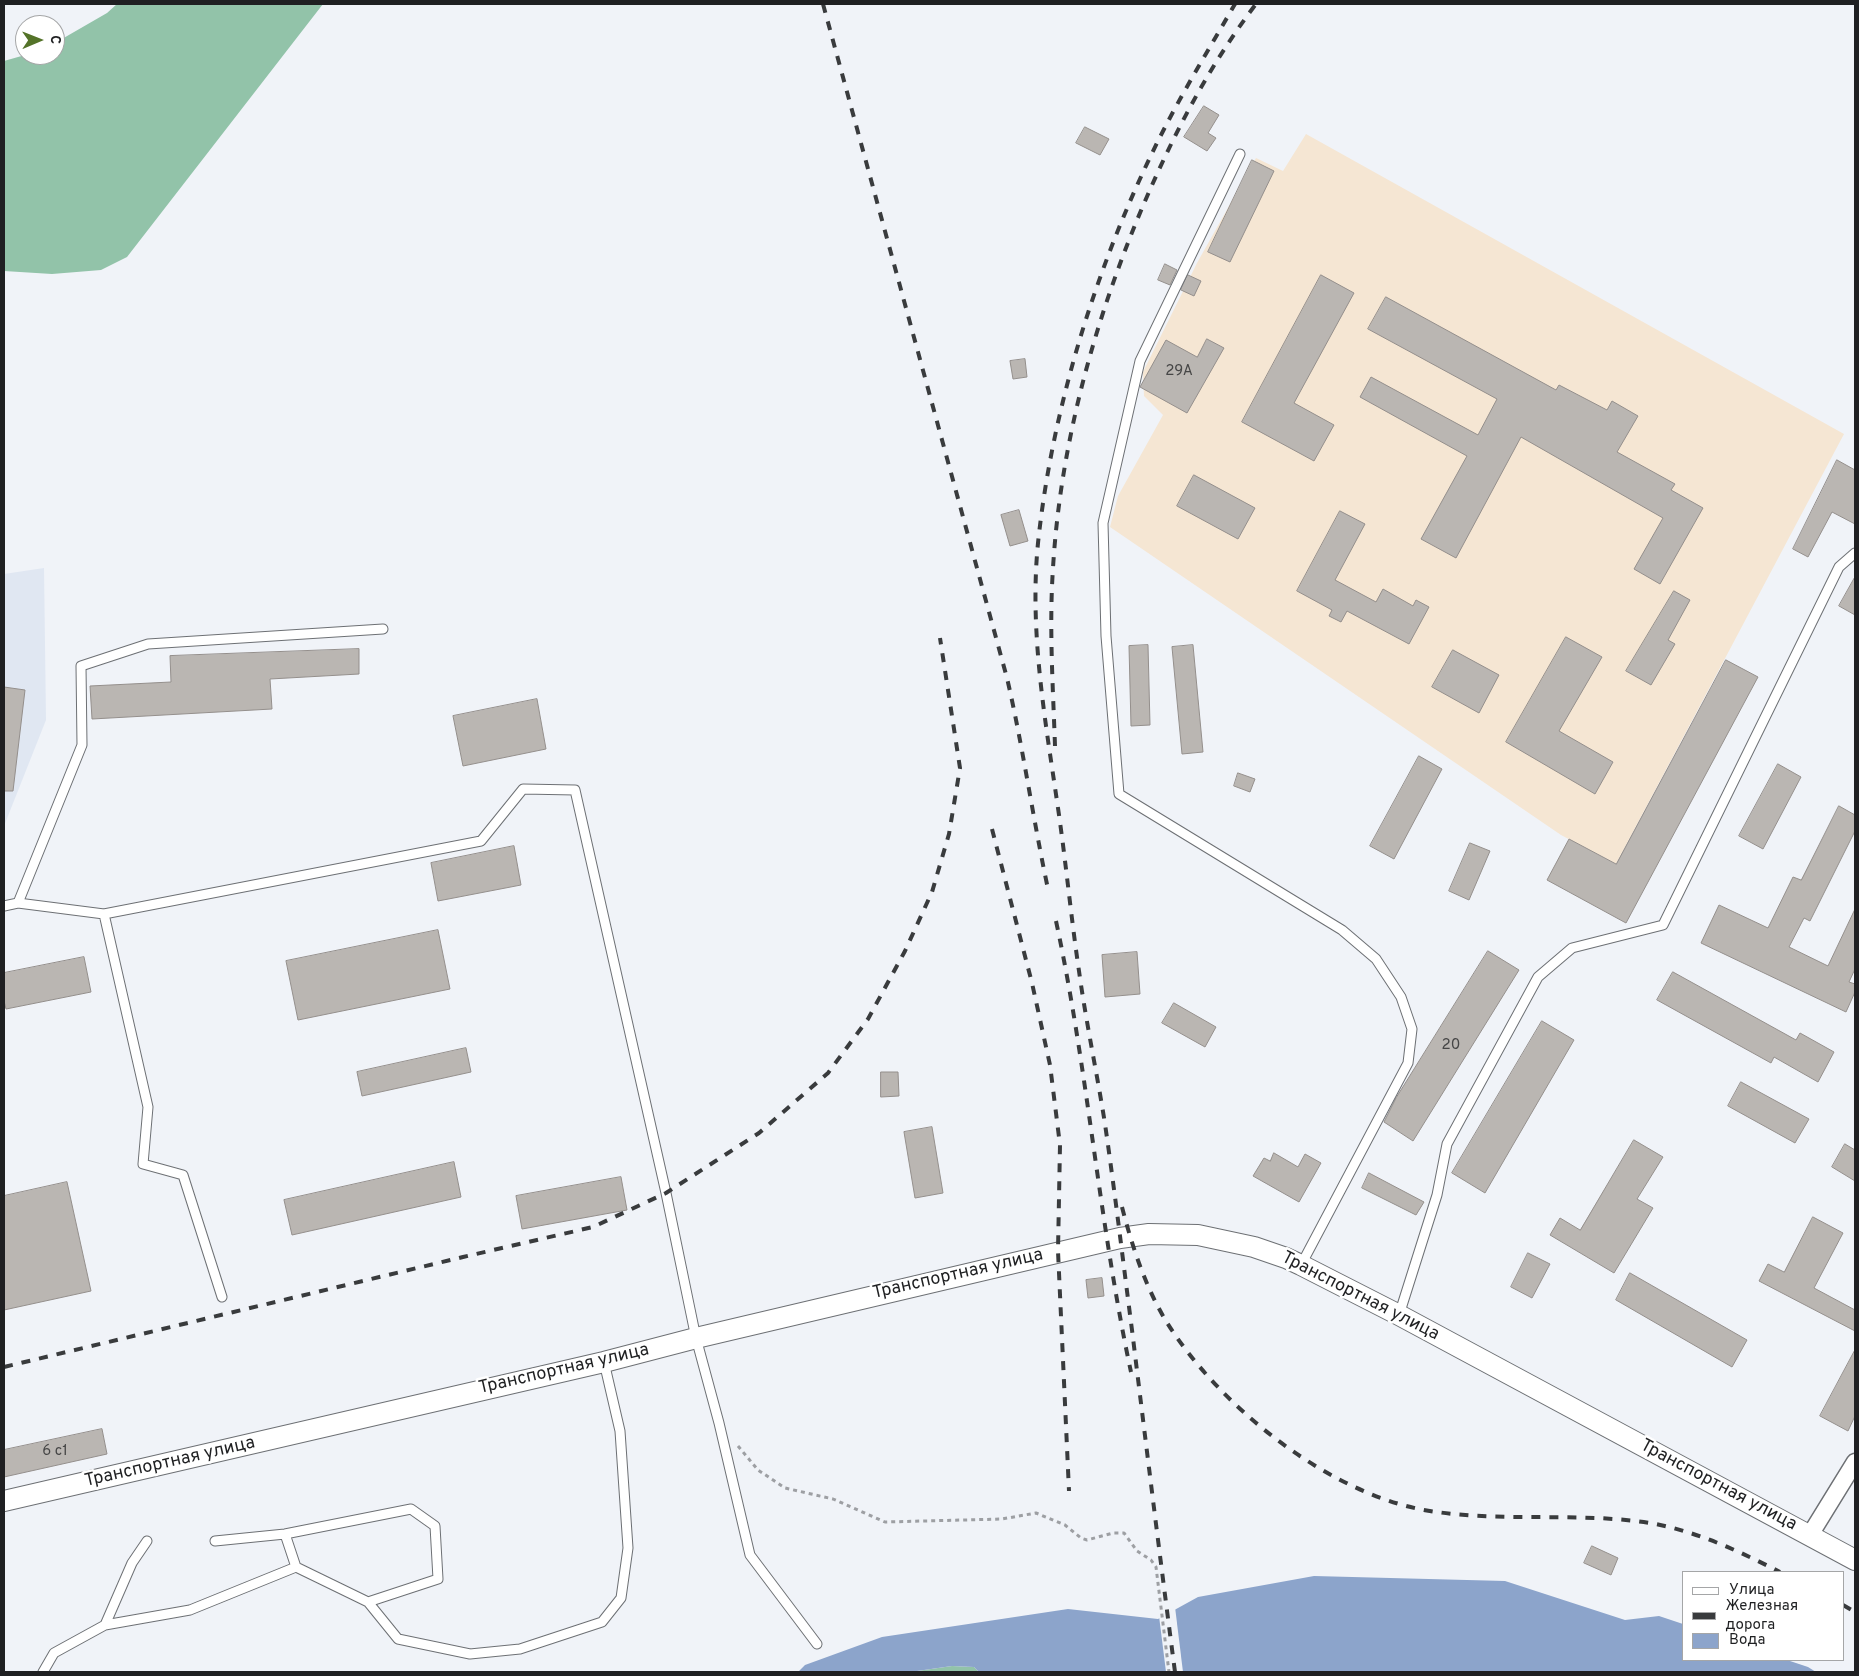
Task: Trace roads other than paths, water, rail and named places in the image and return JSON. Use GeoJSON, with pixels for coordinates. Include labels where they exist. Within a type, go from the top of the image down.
{"type":"FeatureCollection","features":[{"type":"Feature","properties":{"kind":"street","name":"Транспортная улица"},"geometry":{"type":"LineString","coordinates":[[4,1501],[604,1362],[1058,1251],[1139,1235],[1182,1234],[1218,1238],[1270,1252],[1301,1265],[1855,1560]]}},
{"type":"Feature","properties":{"kind":"street"},"geometry":{"type":"LineString","coordinates":[[1810,1535],[1855,1462]]}},
{"type":"Feature","properties":{"kind":"lane"},"geometry":{"type":"LineString","coordinates":[[1240,154],[1140,361],[1103,523],[1106,636],[1118,794],[1342,930],[1376,959],[1401,997],[1412,1030],[1408,1062],[1301,1265]]}},
{"type":"Feature","properties":{"kind":"lane"},"geometry":{"type":"LineString","coordinates":[[1399,1316],[1437,1195],[1447,1144],[1538,977],[1572,948],[1663,925],[1839,567],[1855,553]]}},
{"type":"Feature","properties":{"kind":"lane"},"geometry":{"type":"LineString","coordinates":[[18,903],[82,745],[81,666],[148,644],[383,629]]}},
{"type":"Feature","properties":{"kind":"lane"},"geometry":{"type":"LineString","coordinates":[[4,906],[18,903],[104,914],[481,842],[523,789],[575,790],[666,1193],[696,1338],[719,1423],[750,1555],[817,1644]]}},
{"type":"Feature","properties":{"kind":"lane"},"geometry":{"type":"LineString","coordinates":[[104,914],[148,1106],[143,1164],[184,1175],[222,1297]]}},
{"type":"Feature","properties":{"kind":"lane"},"geometry":{"type":"LineString","coordinates":[[285,1534],[296,1567],[368,1602],[398,1639],[470,1654],[520,1649],[602,1622],[621,1598],[628,1548],[620,1432],[604,1362]]}},
{"type":"Feature","properties":{"kind":"lane"},"geometry":{"type":"LineString","coordinates":[[215,1541],[285,1534],[411,1509],[435,1526],[438,1579],[368,1602]]}},
{"type":"Feature","properties":{"kind":"lane"},"geometry":{"type":"LineString","coordinates":[[105,1625],[132,1563],[147,1541]]}},
{"type":"Feature","properties":{"kind":"lane"},"geometry":{"type":"LineString","coordinates":[[43,1672],[54,1652],[105,1625],[190,1610],[296,1567]]}},
{"type":"Feature","properties":{"kind":"water"},"geometry":{"type":"Polygon","coordinates":[[[1314,1576],[1505,1581],[1625,1620],[1659,1616],[1682,1624],[1682,1661],[1790,1661],[1816,1672],[979,1672],[974,1667],[952,1666],[910,1672],[798,1672],[805,1665],[882,1637],[1068,1609],[1158,1619],[1198,1597],[1314,1576]]]}},
{"type":"Feature","properties":{"kind":"railway"},"geometry":{"type":"LineString","coordinates":[[823,4],[1007,678],[1048,889]]}},
{"type":"Feature","properties":{"kind":"railway"},"geometry":{"type":"LineString","coordinates":[[1175,1672],[1109,1150],[1073,930],[1061,829],[1043,706],[1037,637],[1036,568],[1046,484],[1056,433],[1082,332],[1099,282],[1137,185],[1159,139],[1235,4]]}},
{"type":"Feature","properties":{"kind":"railway"},"geometry":{"type":"LineString","coordinates":[[1055,746],[1051,612],[1053,568],[1063,480],[1070,436],[1080,393],[1119,266],[1160,167],[1188,110],[1220,56],[1256,4]]}},
{"type":"Feature","properties":{"kind":"railway"},"geometry":{"type":"LineString","coordinates":[[4,1367],[593,1227],[666,1193],[759,1133],[828,1073],[868,1019],[905,951],[932,892],[949,834],[960,768],[940,638]]}},
{"type":"Feature","properties":{"kind":"railway"},"geometry":{"type":"LineString","coordinates":[[992,829],[1032,983],[1050,1065],[1060,1145],[1058,1251],[1069,1491]]}},
{"type":"Feature","properties":{"kind":"railway"},"geometry":{"type":"LineString","coordinates":[[1056,921],[1077,1033],[1110,1260],[1131,1372]]}},
{"type":"Feature","properties":{"kind":"railway"},"geometry":{"type":"LineString","coordinates":[[1122,1207],[1145,1280],[1158,1308],[1189,1354],[1217,1386],[1248,1416],[1283,1444],[1320,1469],[1359,1489],[1398,1504],[1437,1512],[1490,1516],[1597,1518],[1650,1523],[1701,1536],[1778,1571]]}},
{"type":"Feature","properties":{"kind":"railway"},"geometry":{"type":"LineString","coordinates":[[1844,1606],[1855,1612]]}}]}
